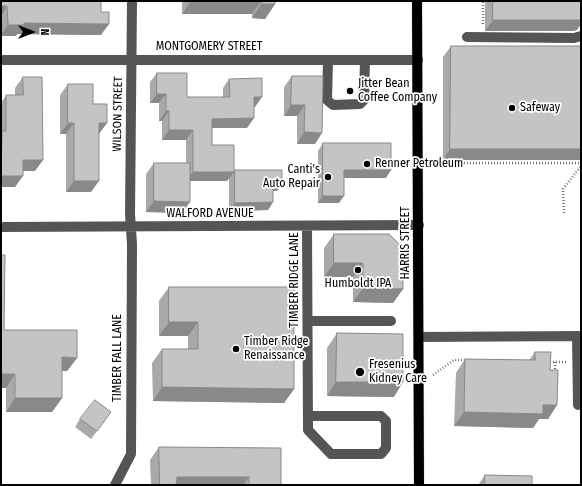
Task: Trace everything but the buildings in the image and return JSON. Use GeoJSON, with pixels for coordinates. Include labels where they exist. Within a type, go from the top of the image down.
{"type":"FeatureCollection","features":[{"type":"Feature","properties":{"kind":"main road","name":"HARRIS STREET"},"geometry":{"type":"LineString","coordinates":[[417,1],[419,485]]}},
{"type":"Feature","properties":{"kind":"street","name":"WILSON STREET"},"geometry":{"type":"LineString","coordinates":[[131,227],[132,1]]}},
{"type":"Feature","properties":{"kind":"street"},"geometry":{"type":"LineString","coordinates":[[467,37],[574,38],[581,36]]}},
{"type":"Feature","properties":{"kind":"street","name":"MONTGOMERY STREET"},"geometry":{"type":"LineString","coordinates":[[1,60],[418,60]]}},
{"type":"Feature","properties":{"kind":"street"},"geometry":{"type":"LineString","coordinates":[[328,60],[327,100],[332,105],[360,104],[364,100],[365,60]]}},
{"type":"Feature","properties":{"kind":"street","name":"WALFORD AVENUE"},"geometry":{"type":"LineString","coordinates":[[1,227],[419,225]]}},
{"type":"Feature","properties":{"kind":"street","name":"TIMBER RIDGE LANE"},"geometry":{"type":"LineString","coordinates":[[307,226],[308,430],[331,454],[381,454],[386,448],[386,421],[381,416],[308,416]]}},
{"type":"Feature","properties":{"kind":"street","name":"TIMBER FALL LANE"},"geometry":{"type":"LineString","coordinates":[[115,485],[131,454],[131,227]]}},
{"type":"Feature","properties":{"kind":"street"},"geometry":{"type":"LineString","coordinates":[[308,321],[391,321]]}},
{"type":"Feature","properties":{"kind":"street"},"geometry":{"type":"LineString","coordinates":[[419,337],[579,336],[578,405]]}},
{"type":"Feature","properties":{"kind":"path"},"geometry":{"type":"LineString","coordinates":[[483,1],[483,24]]}},
{"type":"Feature","properties":{"kind":"path"},"geometry":{"type":"LineString","coordinates":[[434,164],[581,163]]}},
{"type":"Feature","properties":{"kind":"path"},"geometry":{"type":"LineString","coordinates":[[564,213],[563,189],[581,166]]}},
{"type":"Feature","properties":{"kind":"path"},"geometry":{"type":"LineString","coordinates":[[433,375],[454,360],[469,360]]}},
{"type":"Feature","properties":{"kind":"path"},"geometry":{"type":"LineString","coordinates":[[540,361],[567,362]]}},
{"type":"Feature","properties":{"kind":"path"},"geometry":{"type":"LineString","coordinates":[[555,362],[555,378]]}},
{"type":"Feature","properties":{"kind":"place","name":"Jitter Bean Coffee Company"},"geometry":{"type":"Point","coordinates":[350,91]}},
{"type":"Feature","properties":{"kind":"place","name":"Safeway"},"geometry":{"type":"Point","coordinates":[512,108]}},
{"type":"Feature","properties":{"kind":"place","name":"Renner Petroleum"},"geometry":{"type":"Point","coordinates":[367,164]}},
{"type":"Feature","properties":{"kind":"place","name":"Canti's Auto Repair"},"geometry":{"type":"Point","coordinates":[328,177]}},
{"type":"Feature","properties":{"kind":"place","name":"Humboldt IPA"},"geometry":{"type":"Point","coordinates":[358,270]}},
{"type":"Feature","properties":{"kind":"place","name":"Timber Ridge Renaissance"},"geometry":{"type":"Point","coordinates":[236,349]}},
{"type":"Feature","properties":{"kind":"place","name":"Fresenius Kidney Care"},"geometry":{"type":"Point","coordinates":[360,372]}}]}
